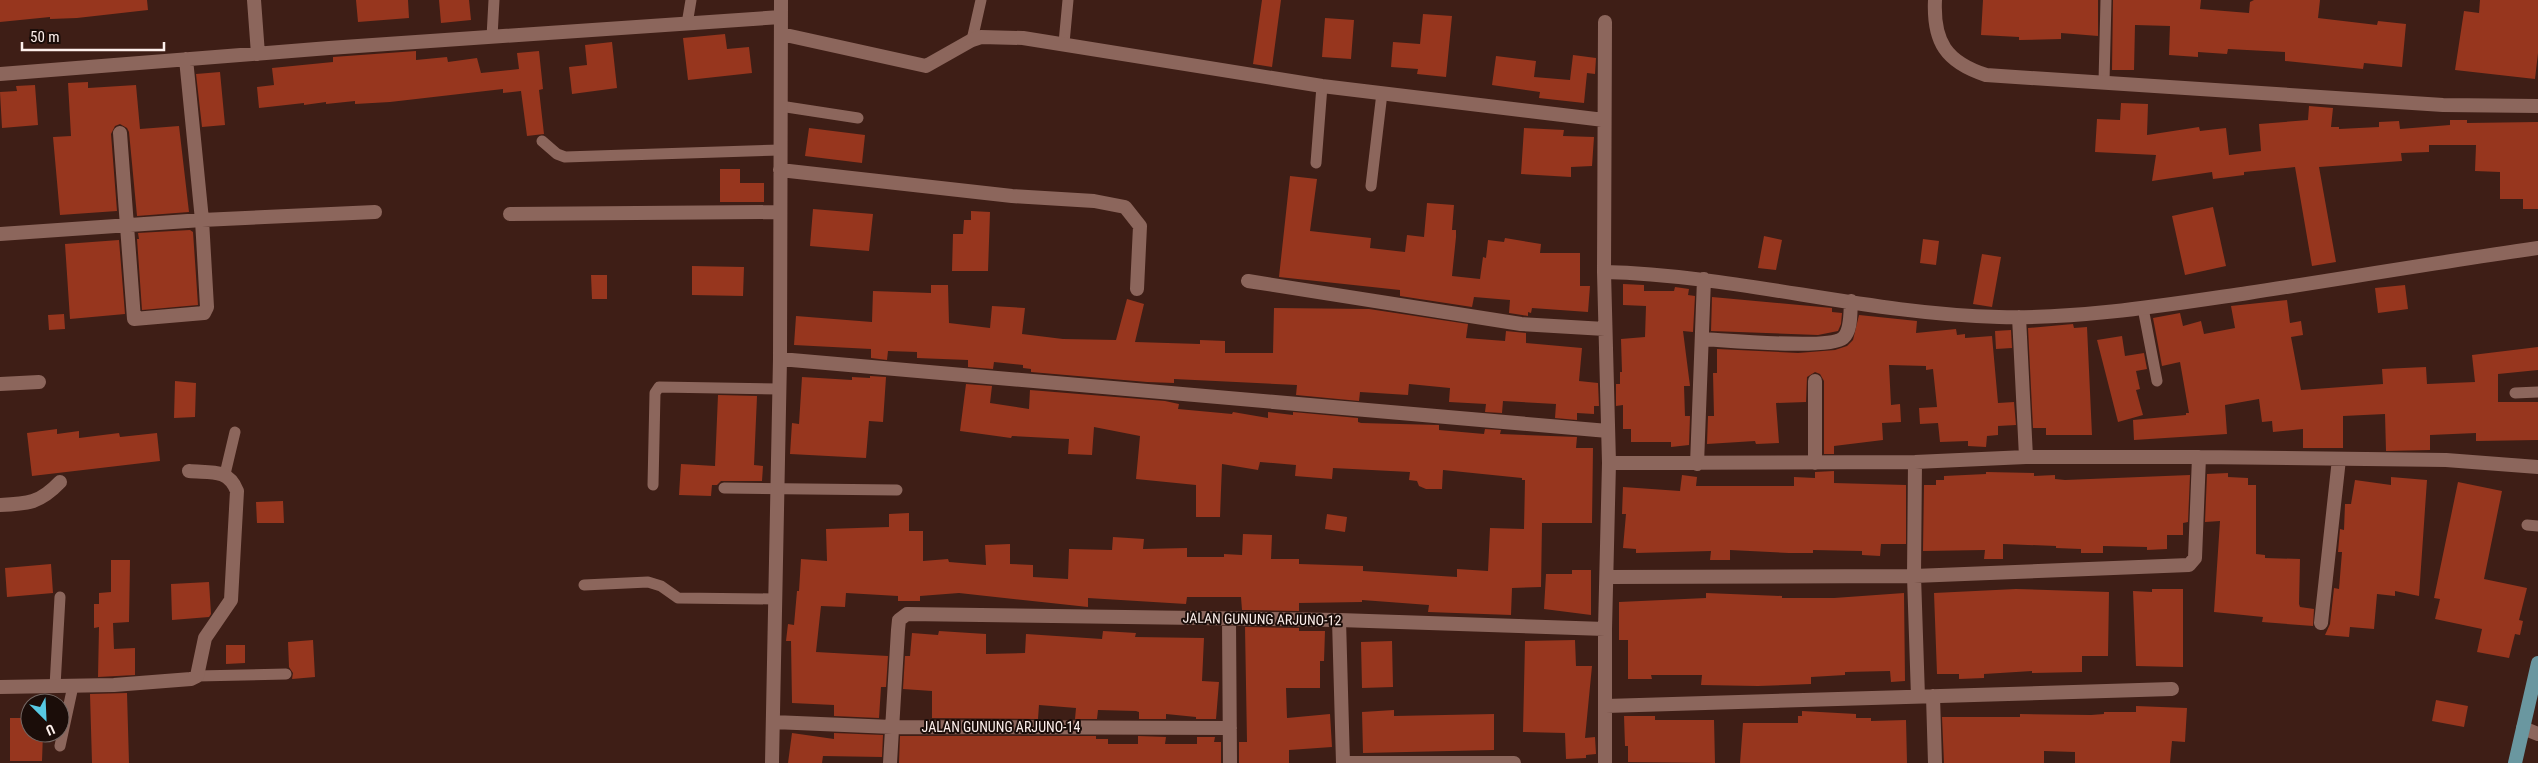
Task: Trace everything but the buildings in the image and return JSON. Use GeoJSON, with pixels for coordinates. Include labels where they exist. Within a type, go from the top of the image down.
{"type":"FeatureCollection","features":[{"type":"Feature","properties":{"kind":"main road"},"geometry":{"type":"LineString","coordinates":[[2515,763],[2538,663]]}},
{"type":"Feature","properties":{"kind":"street"},"geometry":{"type":"LineString","coordinates":[[254,0],[258,54]]}},
{"type":"Feature","properties":{"kind":"street"},"geometry":{"type":"LineString","coordinates":[[772,763],[780,359],[781,0]]}},
{"type":"Feature","properties":{"kind":"street"},"geometry":{"type":"LineString","coordinates":[[1934,0],[1934,21],[1938,37],[1947,52],[1958,64],[1986,75],[2443,105],[2538,106]]}},
{"type":"Feature","properties":{"kind":"street"},"geometry":{"type":"LineString","coordinates":[[0,74],[781,17]]}},
{"type":"Feature","properties":{"kind":"street"},"geometry":{"type":"LineString","coordinates":[[1605,22],[1604,272],[1609,463],[1608,577],[1605,630],[1605,763]]}},
{"type":"Feature","properties":{"kind":"street"},"geometry":{"type":"LineString","coordinates":[[781,34],[926,66],[972,40],[988,37],[1023,38],[1322,86],[1604,120]]}},
{"type":"Feature","properties":{"kind":"street"},"geometry":{"type":"LineString","coordinates":[[120,133],[134,316],[137,320],[201,314],[207,311],[202,220],[186,59]]}},
{"type":"Feature","properties":{"kind":"street"},"geometry":{"type":"LineString","coordinates":[[780,170],[1012,196],[1094,201],[1125,207],[1140,226],[1137,289]]}},
{"type":"Feature","properties":{"kind":"street"},"geometry":{"type":"LineString","coordinates":[[0,234],[202,220],[375,212]]}},
{"type":"Feature","properties":{"kind":"street"},"geometry":{"type":"LineString","coordinates":[[510,214],[780,212]]}},
{"type":"Feature","properties":{"kind":"street"},"geometry":{"type":"LineString","coordinates":[[1604,272],[1647,273],[1704,279],[1851,301],[1961,314],[2041,317],[2143,308],[2538,248]]}},
{"type":"Feature","properties":{"kind":"street"},"geometry":{"type":"LineString","coordinates":[[1697,464],[1704,279]]}},
{"type":"Feature","properties":{"kind":"street"},"geometry":{"type":"LineString","coordinates":[[1248,281],[1521,324],[1605,329]]}},
{"type":"Feature","properties":{"kind":"street"},"geometry":{"type":"LineString","coordinates":[[1702,339],[1780,343],[1833,343],[1844,338],[1848,328],[1851,301]]}},
{"type":"Feature","properties":{"kind":"street"},"geometry":{"type":"LineString","coordinates":[[2019,317],[2026,458]]}},
{"type":"Feature","properties":{"kind":"street"},"geometry":{"type":"LineString","coordinates":[[780,359],[1608,431]]}},
{"type":"Feature","properties":{"kind":"street"},"geometry":{"type":"LineString","coordinates":[[1815,381],[1815,463]]}},
{"type":"Feature","properties":{"kind":"street"},"geometry":{"type":"LineString","coordinates":[[0,384],[38,382]]}},
{"type":"Feature","properties":{"kind":"street"},"geometry":{"type":"LineString","coordinates":[[1608,577],[1914,576],[2189,565],[2195,558],[2199,457]]}},
{"type":"Feature","properties":{"kind":"street"},"geometry":{"type":"LineString","coordinates":[[1609,463],[1915,462],[2026,458],[2199,457],[2446,460],[2538,467]]}},
{"type":"Feature","properties":{"kind":"street"},"geometry":{"type":"LineString","coordinates":[[2321,623],[2339,460]]}},
{"type":"Feature","properties":{"kind":"street"},"geometry":{"type":"LineString","coordinates":[[1915,462],[1914,576],[1918,697]]}},
{"type":"Feature","properties":{"kind":"street"},"geometry":{"type":"LineString","coordinates":[[0,687],[114,686],[191,679],[197,676],[204,638],[231,600],[237,491],[233,481],[225,474],[189,471]]}},
{"type":"Feature","properties":{"kind":"street"},"geometry":{"type":"LineString","coordinates":[[0,505],[30,504],[50,492],[60,482]]}},
{"type":"Feature","properties":{"kind":"street","name":"JALAN GUNUNG ARJUNO-12"},"geometry":{"type":"LineString","coordinates":[[892,727],[899,620],[907,614],[1340,620],[1605,630]]}},
{"type":"Feature","properties":{"kind":"street"},"geometry":{"type":"LineString","coordinates":[[1229,619],[1230,763]]}},
{"type":"Feature","properties":{"kind":"street"},"geometry":{"type":"LineString","coordinates":[[1340,620],[1343,763],[1514,763]]}},
{"type":"Feature","properties":{"kind":"street"},"geometry":{"type":"LineString","coordinates":[[1606,706],[2172,689]]}},
{"type":"Feature","properties":{"kind":"street"},"geometry":{"type":"LineString","coordinates":[[1933,696],[1935,763]]}},
{"type":"Feature","properties":{"kind":"street","name":"JALAN GUNUNG ARJUNO-14"},"geometry":{"type":"LineString","coordinates":[[773,722],[892,727],[1230,728]]}},
{"type":"Feature","properties":{"kind":"street"},"geometry":{"type":"LineString","coordinates":[[890,763],[892,727]]}},
{"type":"Feature","properties":{"kind":"street"},"geometry":{"type":"LineString","coordinates":[[2523,728],[2538,734]]}},
{"type":"Feature","properties":{"kind":"lane"},"geometry":{"type":"LineString","coordinates":[[492,37],[494,0]]}},
{"type":"Feature","properties":{"kind":"lane"},"geometry":{"type":"LineString","coordinates":[[687,24],[691,0]]}},
{"type":"Feature","properties":{"kind":"lane"},"geometry":{"type":"LineString","coordinates":[[972,40],[981,0]]}},
{"type":"Feature","properties":{"kind":"lane"},"geometry":{"type":"LineString","coordinates":[[1064,44],[1068,0]]}},
{"type":"Feature","properties":{"kind":"lane"},"geometry":{"type":"LineString","coordinates":[[2104,82],[2106,0]]}},
{"type":"Feature","properties":{"kind":"lane"},"geometry":{"type":"LineString","coordinates":[[1316,163],[1322,86]]}},
{"type":"Feature","properties":{"kind":"lane"},"geometry":{"type":"LineString","coordinates":[[1371,186],[1382,93]]}},
{"type":"Feature","properties":{"kind":"lane"},"geometry":{"type":"LineString","coordinates":[[780,106],[858,118]]}},
{"type":"Feature","properties":{"kind":"lane"},"geometry":{"type":"LineString","coordinates":[[542,141],[557,154],[565,157],[780,150]]}},
{"type":"Feature","properties":{"kind":"lane"},"geometry":{"type":"LineString","coordinates":[[2143,308],[2157,381]]}},
{"type":"Feature","properties":{"kind":"lane"},"geometry":{"type":"LineString","coordinates":[[654,484],[655,393],[659,387],[779,389]]}},
{"type":"Feature","properties":{"kind":"lane"},"geometry":{"type":"LineString","coordinates":[[2515,393],[2538,392]]}},
{"type":"Feature","properties":{"kind":"lane"},"geometry":{"type":"LineString","coordinates":[[225,474],[235,432]]}},
{"type":"Feature","properties":{"kind":"lane"},"geometry":{"type":"LineString","coordinates":[[724,488],[897,490]]}},
{"type":"Feature","properties":{"kind":"lane"},"geometry":{"type":"LineString","coordinates":[[584,585],[648,582],[661,586],[678,598],[775,599]]}},
{"type":"Feature","properties":{"kind":"lane"},"geometry":{"type":"LineString","coordinates":[[55,686],[60,596]]}},
{"type":"Feature","properties":{"kind":"lane"},"geometry":{"type":"LineString","coordinates":[[197,676],[286,674]]}},
{"type":"Feature","properties":{"kind":"lane"},"geometry":{"type":"LineString","coordinates":[[60,746],[73,686]]}}]}
